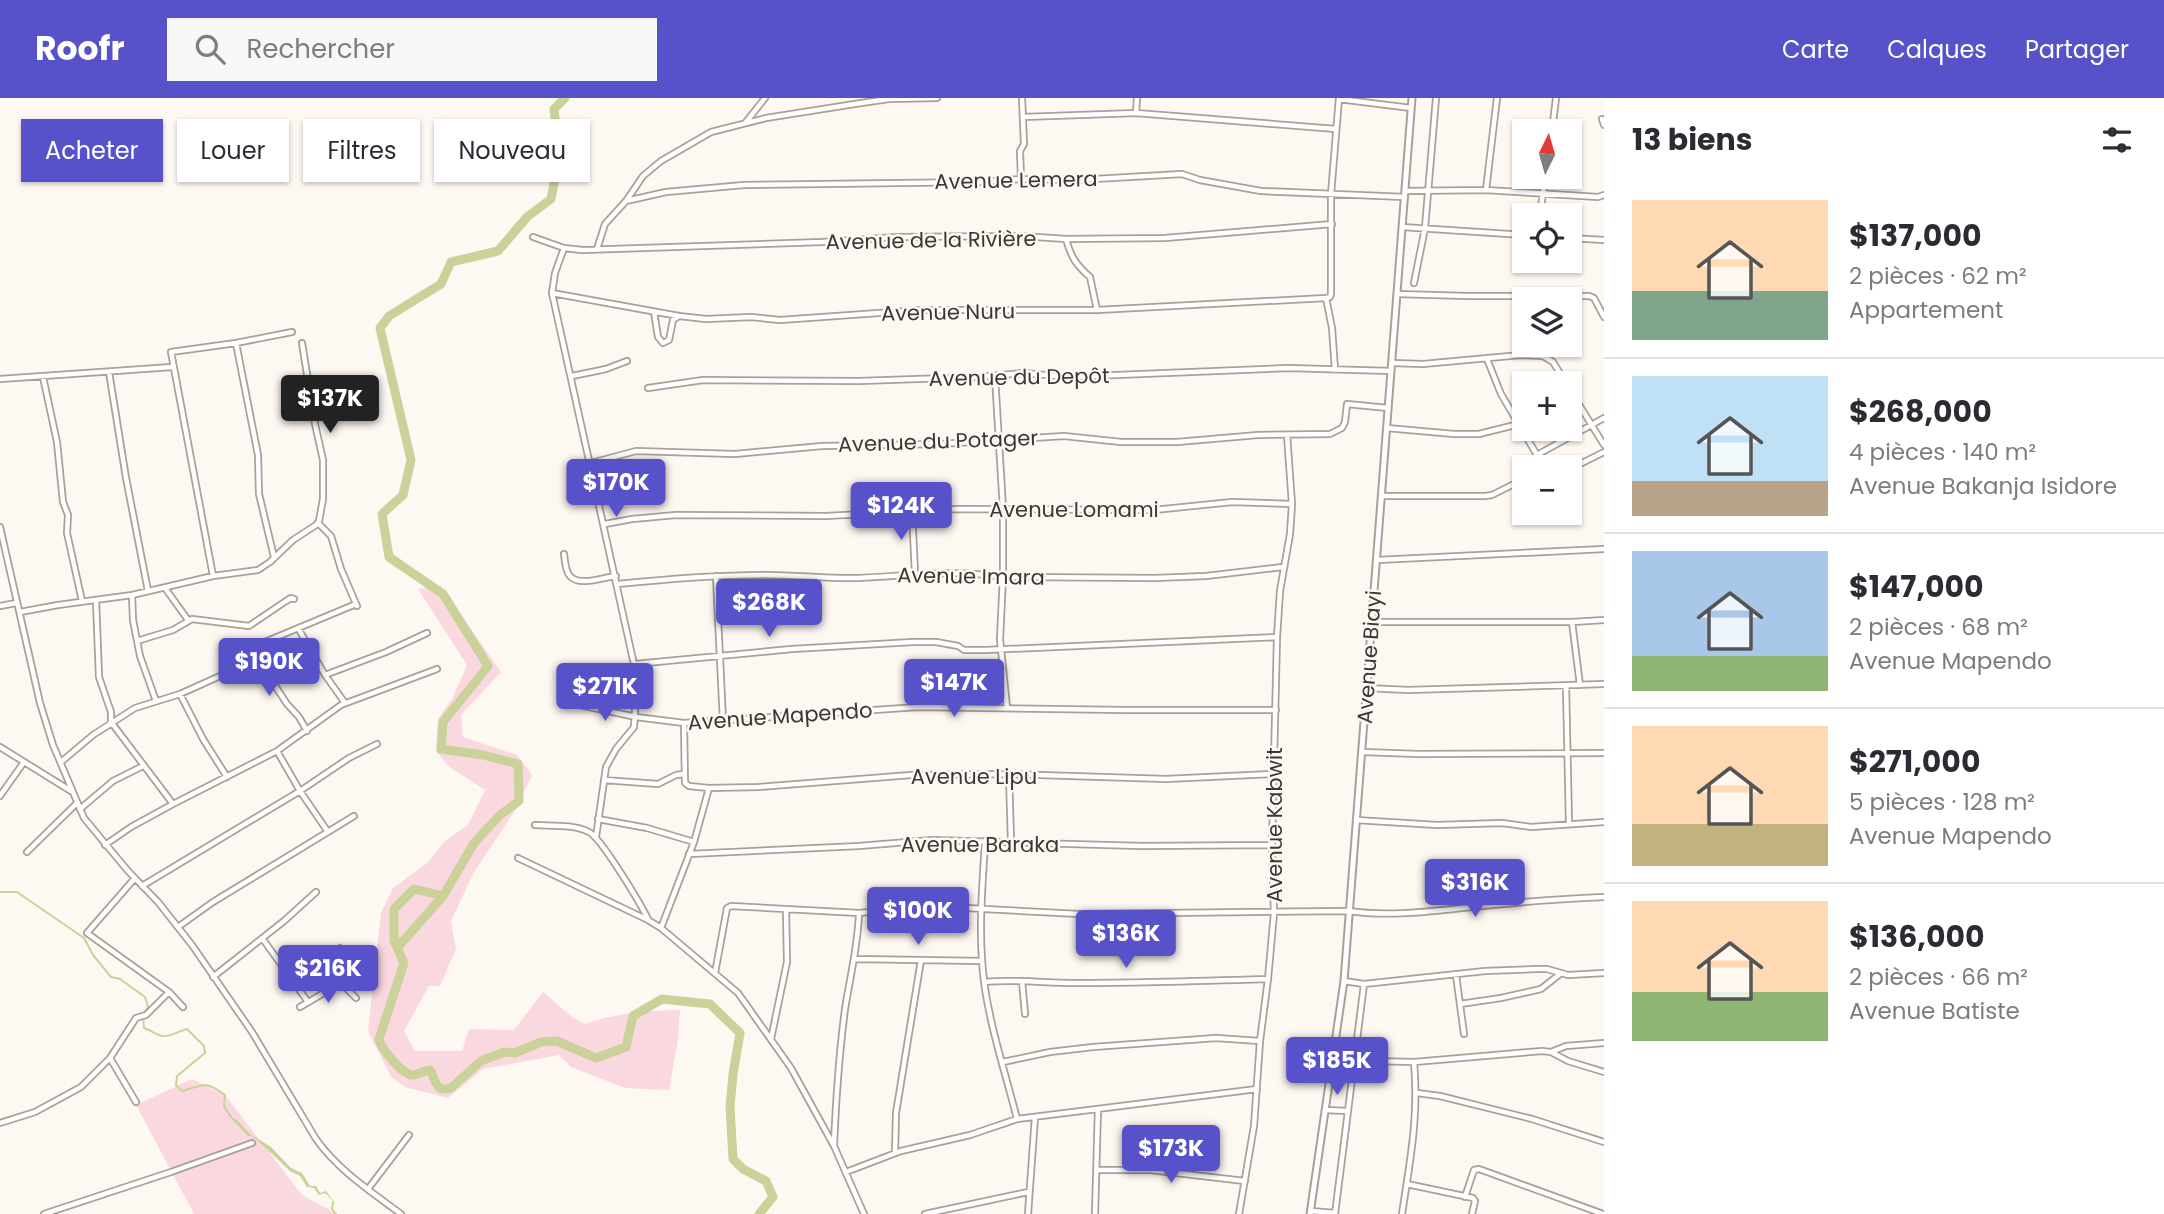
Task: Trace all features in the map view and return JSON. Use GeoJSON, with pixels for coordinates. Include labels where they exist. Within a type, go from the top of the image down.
{"type":"FeatureCollection","features":[{"type":"Feature","properties":{"kind":"street"},"geometry":{"type":"LineString","coordinates":[[745,122],[765,98]]}},
{"type":"Feature","properties":{"kind":"street"},"geometry":{"type":"LineString","coordinates":[[597,249],[605,224],[626,201],[643,176],[662,161],[711,132],[745,122],[860,100],[937,98]]}},
{"type":"Feature","properties":{"kind":"street"},"geometry":{"type":"LineString","coordinates":[[1021,179],[1020,151],[1024,144],[1022,98]]}},
{"type":"Feature","properties":{"kind":"street"},"geometry":{"type":"LineString","coordinates":[[1136,113],[1137,98]]}},
{"type":"Feature","properties":{"kind":"street","name":"Avenue Biayi"},"geometry":{"type":"LineString","coordinates":[[1310,1213],[1344,981],[1412,98]]}},
{"type":"Feature","properties":{"kind":"street"},"geometry":{"type":"LineString","coordinates":[[1414,283],[1425,228],[1436,98]]}},
{"type":"Feature","properties":{"kind":"street"},"geometry":{"type":"LineString","coordinates":[[1486,190],[1497,98]]}},
{"type":"Feature","properties":{"kind":"street"},"geometry":{"type":"LineString","coordinates":[[1553,119],[1556,98]]}},
{"type":"Feature","properties":{"kind":"street"},"geometry":{"type":"LineString","coordinates":[[1335,370],[1332,328],[1326,298],[1331,294],[1331,194],[1339,99],[1411,108]]}},
{"type":"Feature","properties":{"kind":"street"},"geometry":{"type":"LineString","coordinates":[[1023,117],[1136,113],[1336,129]]}},
{"type":"Feature","properties":{"kind":"street","name":"Avenue Lemera"},"geometry":{"type":"LineString","coordinates":[[626,201],[661,193],[717,186],[1077,180],[1182,174],[1261,191],[1405,194],[1486,190],[1598,197],[1604,195]]}},
{"type":"Feature","properties":{"kind":"street"},"geometry":{"type":"LineString","coordinates":[[1542,203],[1544,189]]}},
{"type":"Feature","properties":{"kind":"street","name":"Avenue de la Rivière"},"geometry":{"type":"LineString","coordinates":[[533,236],[564,248],[597,249],[898,237],[1165,238],[1332,224]]}},
{"type":"Feature","properties":{"kind":"street"},"geometry":{"type":"LineString","coordinates":[[1402,227],[1512,234]]}},
{"type":"Feature","properties":{"kind":"street"},"geometry":{"type":"LineString","coordinates":[[1066,239],[1077,267],[1090,277],[1097,310]]}},
{"type":"Feature","properties":{"kind":"street"},"geometry":{"type":"LineString","coordinates":[[1582,239],[1604,240]]}},
{"type":"Feature","properties":{"kind":"street"},"geometry":{"type":"LineString","coordinates":[[564,248],[555,273],[552,293],[605,524],[638,685],[634,727],[606,766],[596,837]]}},
{"type":"Feature","properties":{"kind":"street"},"geometry":{"type":"LineString","coordinates":[[552,293],[654,312],[658,337],[663,343],[669,340],[673,320],[679,316]]}},
{"type":"Feature","properties":{"kind":"street"},"geometry":{"type":"LineString","coordinates":[[1397,294],[1589,296],[1594,298],[1604,317]]}},
{"type":"Feature","properties":{"kind":"street","name":"Avenue Nuru"},"geometry":{"type":"LineString","coordinates":[[654,312],[710,319],[751,317],[780,320],[921,310],[1097,310],[1326,298]]}},
{"type":"Feature","properties":{"kind":"street"},"geometry":{"type":"LineString","coordinates":[[213,576],[171,352],[236,343],[292,331]]}},
{"type":"Feature","properties":{"kind":"street"},"geometry":{"type":"LineString","coordinates":[[236,343],[258,455],[259,494],[274,557]]}},
{"type":"Feature","properties":{"kind":"street"},"geometry":{"type":"LineString","coordinates":[[20,612],[132,595],[213,576],[258,570],[318,523],[323,493],[323,460],[302,344]]}},
{"type":"Feature","properties":{"kind":"street"},"geometry":{"type":"LineString","coordinates":[[1392,363],[1423,364],[1521,355],[1543,356],[1553,362],[1559,371]]}},
{"type":"Feature","properties":{"kind":"street"},"geometry":{"type":"LineString","coordinates":[[1487,359],[1501,394],[1512,412]]}},
{"type":"Feature","properties":{"kind":"street"},"geometry":{"type":"LineString","coordinates":[[572,376],[606,369],[627,361]]}},
{"type":"Feature","properties":{"kind":"street"},"geometry":{"type":"LineString","coordinates":[[0,379],[172,367]]}},
{"type":"Feature","properties":{"kind":"street","name":"Avenue du Depôt"},"geometry":{"type":"LineString","coordinates":[[649,388],[703,380],[859,381],[1023,373],[1067,377],[1288,368],[1391,371]]}},
{"type":"Feature","properties":{"kind":"street"},"geometry":{"type":"LineString","coordinates":[[108,372],[148,591]]}},
{"type":"Feature","properties":{"kind":"street"},"geometry":{"type":"LineString","coordinates":[[995,376],[1003,509],[1000,639],[1007,708]]}},
{"type":"Feature","properties":{"kind":"street"},"geometry":{"type":"LineString","coordinates":[[43,377],[57,442],[63,499],[68,515],[67,533],[82,601]]}},
{"type":"Feature","properties":{"kind":"street","name":"Avenue du Potager"},"geometry":{"type":"LineString","coordinates":[[591,463],[636,451],[735,454],[821,446],[940,444],[1064,436],[1102,441],[1177,442],[1337,432],[1345,422],[1347,404],[1388,408]]}},
{"type":"Feature","properties":{"kind":"street"},"geometry":{"type":"LineString","coordinates":[[1582,409],[1604,445]]}},
{"type":"Feature","properties":{"kind":"street"},"geometry":{"type":"LineString","coordinates":[[1529,441],[1537,455],[1604,418]]}},
{"type":"Feature","properties":{"kind":"street"},"geometry":{"type":"LineString","coordinates":[[1387,428],[1479,434],[1512,426]]}},
{"type":"Feature","properties":{"kind":"street","name":"Avenue Kabwit"},"geometry":{"type":"LineString","coordinates":[[1239,1214],[1253,1140],[1260,1041],[1274,913],[1272,845],[1276,637],[1292,504],[1287,435]]}},
{"type":"Feature","properties":{"kind":"street"},"geometry":{"type":"LineString","coordinates":[[1582,463],[1604,452]]}},
{"type":"Feature","properties":{"kind":"street"},"geometry":{"type":"LineString","coordinates":[[1381,496],[1485,496],[1512,485]]}},
{"type":"Feature","properties":{"kind":"street","name":"Avenue Lomami"},"geometry":{"type":"LineString","coordinates":[[605,524],[676,515],[826,516],[1003,509],[1154,510],[1232,502],[1292,504]]}},
{"type":"Feature","properties":{"kind":"street"},"geometry":{"type":"LineString","coordinates":[[912,511],[915,573]]}},
{"type":"Feature","properties":{"kind":"street"},"geometry":{"type":"LineString","coordinates":[[61,762],[111,722],[135,708],[180,694],[246,665],[253,651],[262,643],[356,605],[331,536],[318,523]]}},
{"type":"Feature","properties":{"kind":"street"},"geometry":{"type":"LineString","coordinates":[[0,527],[40,703],[53,745],[89,825],[178,927],[252,1032],[316,1139],[334,1161],[401,1214]]}},
{"type":"Feature","properties":{"kind":"street"},"geometry":{"type":"LineString","coordinates":[[1377,560],[1604,549]]}},
{"type":"Feature","properties":{"kind":"street"},"geometry":{"type":"LineString","coordinates":[[564,554],[567,569],[573,579],[580,581],[615,576]]}},
{"type":"Feature","properties":{"kind":"street","name":"Avenue Imara"},"geometry":{"type":"LineString","coordinates":[[617,584],[716,576],[856,578],[915,573],[1194,576],[1284,567]]}},
{"type":"Feature","properties":{"kind":"street"},"geometry":{"type":"LineString","coordinates":[[716,576],[723,721]]}},
{"type":"Feature","properties":{"kind":"street"},"geometry":{"type":"LineString","coordinates":[[165,588],[188,620]]}},
{"type":"Feature","properties":{"kind":"street"},"geometry":{"type":"LineString","coordinates":[[132,595],[140,656],[156,701]]}},
{"type":"Feature","properties":{"kind":"street"},"geometry":{"type":"LineString","coordinates":[[137,641],[173,630],[188,620],[249,626],[291,598],[294,600]]}},
{"type":"Feature","properties":{"kind":"street"},"geometry":{"type":"LineString","coordinates":[[96,600],[99,677],[111,712],[111,722],[173,804]]}},
{"type":"Feature","properties":{"kind":"street"},"geometry":{"type":"LineString","coordinates":[[0,606],[16,603]]}},
{"type":"Feature","properties":{"kind":"street"},"geometry":{"type":"LineString","coordinates":[[1371,622],[1604,620]]}},
{"type":"Feature","properties":{"kind":"street"},"geometry":{"type":"LineString","coordinates":[[1572,622],[1580,685]]}},
{"type":"Feature","properties":{"kind":"street"},"geometry":{"type":"LineString","coordinates":[[299,628],[325,675],[345,703]]}},
{"type":"Feature","properties":{"kind":"street"},"geometry":{"type":"LineString","coordinates":[[325,675],[427,633]]}},
{"type":"Feature","properties":{"kind":"street"},"geometry":{"type":"LineString","coordinates":[[635,664],[721,655],[924,641],[951,644],[964,650],[1276,637]]}},
{"type":"Feature","properties":{"kind":"street"},"geometry":{"type":"LineString","coordinates":[[253,651],[307,731]]}},
{"type":"Feature","properties":{"kind":"street"},"geometry":{"type":"LineString","coordinates":[[105,845],[173,804],[277,751],[335,708],[437,669]]}},
{"type":"Feature","properties":{"kind":"street"},"geometry":{"type":"LineString","coordinates":[[1367,688],[1408,690],[1604,684]]}},
{"type":"Feature","properties":{"kind":"street"},"geometry":{"type":"LineString","coordinates":[[1566,686],[1569,823]]}},
{"type":"Feature","properties":{"kind":"street"},"geometry":{"type":"LineString","coordinates":[[180,694],[203,739],[227,776]]}},
{"type":"Feature","properties":{"kind":"street","name":"Avenue Mapendo"},"geometry":{"type":"LineString","coordinates":[[580,705],[636,718],[684,723],[918,707],[1276,710]]}},
{"type":"Feature","properties":{"kind":"street"},"geometry":{"type":"LineString","coordinates":[[661,928],[694,842],[709,788],[687,785],[684,774],[684,723]]}},
{"type":"Feature","properties":{"kind":"street"},"geometry":{"type":"LineString","coordinates":[[142,886],[300,791],[349,758],[377,744]]}},
{"type":"Feature","properties":{"kind":"street"},"geometry":{"type":"LineString","coordinates":[[0,747],[73,792]]}},
{"type":"Feature","properties":{"kind":"street"},"geometry":{"type":"LineString","coordinates":[[0,758],[6,751]]}},
{"type":"Feature","properties":{"kind":"street"},"geometry":{"type":"LineString","coordinates":[[277,751],[327,832]]}},
{"type":"Feature","properties":{"kind":"street"},"geometry":{"type":"LineString","coordinates":[[1362,752],[1604,753]]}},
{"type":"Feature","properties":{"kind":"street"},"geometry":{"type":"LineString","coordinates":[[0,796],[24,762]]}},
{"type":"Feature","properties":{"kind":"street"},"geometry":{"type":"LineString","coordinates":[[80,809],[104,787],[143,766]]}},
{"type":"Feature","properties":{"kind":"street"},"geometry":{"type":"LineString","coordinates":[[56,781],[64,771]]}},
{"type":"Feature","properties":{"kind":"street"},"geometry":{"type":"LineString","coordinates":[[604,780],[657,784],[684,774]]}},
{"type":"Feature","properties":{"kind":"street"},"geometry":{"type":"LineString","coordinates":[[1009,774],[1011,842]]}},
{"type":"Feature","properties":{"kind":"street","name":"Avenue Lipu"},"geometry":{"type":"LineString","coordinates":[[709,788],[759,787],[911,775],[1009,774],[1166,779],[1273,775]]}},
{"type":"Feature","properties":{"kind":"street"},"geometry":{"type":"LineString","coordinates":[[27,852],[77,803]]}},
{"type":"Feature","properties":{"kind":"street"},"geometry":{"type":"LineString","coordinates":[[178,927],[212,902],[354,816]]}},
{"type":"Feature","properties":{"kind":"street"},"geometry":{"type":"LineString","coordinates":[[598,819],[646,828],[694,842]]}},
{"type":"Feature","properties":{"kind":"street"},"geometry":{"type":"LineString","coordinates":[[1356,820],[1437,825],[1502,823],[1531,827],[1604,822]]}},
{"type":"Feature","properties":{"kind":"street"},"geometry":{"type":"LineString","coordinates":[[535,825],[582,830],[596,837],[648,920]]}},
{"type":"Feature","properties":{"kind":"street","name":"Avenue Baraka"},"geometry":{"type":"LineString","coordinates":[[689,854],[932,840],[1142,846],[1272,845]]}},
{"type":"Feature","properties":{"kind":"street"},"geometry":{"type":"LineString","coordinates":[[985,841],[982,961],[1017,1119]]}},
{"type":"Feature","properties":{"kind":"street"},"geometry":{"type":"LineString","coordinates":[[517,858],[648,920],[738,993],[791,1068],[834,1146],[864,1214]]}},
{"type":"Feature","properties":{"kind":"street"},"geometry":{"type":"LineString","coordinates":[[135,878],[88,933],[169,992],[183,1007]]}},
{"type":"Feature","properties":{"kind":"street"},"geometry":{"type":"LineString","coordinates":[[213,976],[316,892]]}},
{"type":"Feature","properties":{"kind":"street"},"geometry":{"type":"LineString","coordinates":[[715,973],[728,907],[859,913],[920,906],[1080,914],[1348,911],[1375,915],[1417,914],[1542,900],[1604,897]]}},
{"type":"Feature","properties":{"kind":"street"},"geometry":{"type":"LineString","coordinates":[[771,1039],[787,962],[786,909]]}},
{"type":"Feature","properties":{"kind":"street"},"geometry":{"type":"LineString","coordinates":[[834,1146],[838,1061],[855,959],[859,913]]}},
{"type":"Feature","properties":{"kind":"street"},"geometry":{"type":"LineString","coordinates":[[262,938],[308,1002]]}},
{"type":"Feature","properties":{"kind":"street"},"geometry":{"type":"LineString","coordinates":[[296,985],[340,948]]}},
{"type":"Feature","properties":{"kind":"street"},"geometry":{"type":"LineString","coordinates":[[855,959],[982,961]]}},
{"type":"Feature","properties":{"kind":"street"},"geometry":{"type":"LineString","coordinates":[[895,1153],[896,1113],[920,960]]}},
{"type":"Feature","properties":{"kind":"street"},"geometry":{"type":"LineString","coordinates":[[1344,981],[1364,984],[1536,969],[1568,975],[1604,973]]}},
{"type":"Feature","properties":{"kind":"street"},"geometry":{"type":"LineString","coordinates":[[1460,1003],[1541,989],[1561,973]]}},
{"type":"Feature","properties":{"kind":"street"},"geometry":{"type":"LineString","coordinates":[[1456,975],[1464,1034]]}},
{"type":"Feature","properties":{"kind":"street"},"geometry":{"type":"LineString","coordinates":[[985,982],[1011,979],[1045,983],[1268,979]]}},
{"type":"Feature","properties":{"kind":"street"},"geometry":{"type":"LineString","coordinates":[[1023,981],[1026,1014]]}},
{"type":"Feature","properties":{"kind":"street"},"geometry":{"type":"LineString","coordinates":[[300,1007],[339,984],[356,998]]}},
{"type":"Feature","properties":{"kind":"street"},"geometry":{"type":"LineString","coordinates":[[1310,1213],[1335,1214],[1364,984]]}},
{"type":"Feature","properties":{"kind":"street"},"geometry":{"type":"LineString","coordinates":[[0,1124],[35,1112],[86,1083],[110,1058],[136,1018],[169,992]]}},
{"type":"Feature","properties":{"kind":"street"},"geometry":{"type":"LineString","coordinates":[[1003,1062],[1050,1052],[1093,1047],[1205,1038],[1260,1041]]}},
{"type":"Feature","properties":{"kind":"street"},"geometry":{"type":"LineString","coordinates":[[1332,1060],[1414,1062],[1551,1052],[1566,1046],[1604,1043]]}},
{"type":"Feature","properties":{"kind":"street"},"geometry":{"type":"LineString","coordinates":[[1551,1052],[1604,1072]]}},
{"type":"Feature","properties":{"kind":"street"},"geometry":{"type":"LineString","coordinates":[[110,1058],[136,1102]]}},
{"type":"Feature","properties":{"kind":"street"},"geometry":{"type":"LineString","coordinates":[[1402,1214],[1415,1131],[1417,1093],[1414,1062]]}},
{"type":"Feature","properties":{"kind":"street"},"geometry":{"type":"LineString","coordinates":[[846,1172],[895,1153],[970,1135],[1017,1119],[1257,1089]]}},
{"type":"Feature","properties":{"kind":"street"},"geometry":{"type":"LineString","coordinates":[[1417,1093],[1525,1117],[1604,1142]]}},
{"type":"Feature","properties":{"kind":"street"},"geometry":{"type":"LineString","coordinates":[[1095,1214],[1098,1109]]}},
{"type":"Feature","properties":{"kind":"street"},"geometry":{"type":"LineString","coordinates":[[1325,1110],[1348,1111]]}},
{"type":"Feature","properties":{"kind":"street"},"geometry":{"type":"LineString","coordinates":[[1028,1214],[1035,1116]]}},
{"type":"Feature","properties":{"kind":"street"},"geometry":{"type":"LineString","coordinates":[[368,1189],[409,1135]]}},
{"type":"Feature","properties":{"kind":"street"},"geometry":{"type":"LineString","coordinates":[[44,1214],[252,1143]]}},
{"type":"Feature","properties":{"kind":"street"},"geometry":{"type":"LineString","coordinates":[[1465,1197],[1471,1176],[1474,1170],[1479,1169],[1603,1214]]}},
{"type":"Feature","properties":{"kind":"street"},"geometry":{"type":"LineString","coordinates":[[1098,1170],[1150,1170],[1245,1181]]}},
{"type":"Feature","properties":{"kind":"street"},"geometry":{"type":"LineString","coordinates":[[1407,1184],[1475,1200],[1472,1214]]}},
{"type":"Feature","properties":{"kind":"street"},"geometry":{"type":"LineString","coordinates":[[925,1214],[1028,1192]]}},
{"type":"Feature","properties":{"kind":"shaded area"},"geometry":{"type":"Polygon","coordinates":[[[441,586],[501,672],[461,715],[463,737],[517,755],[532,775],[516,809],[474,872],[451,921],[456,949],[440,986],[429,986],[404,1031],[415,1051],[462,1051],[469,1029],[514,1030],[543,992],[572,1017],[585,1024],[632,1013],[680,1010],[669,1090],[625,1088],[571,1067],[559,1055],[483,1069],[448,1098],[405,1087],[391,1077],[368,1031],[381,913],[393,888],[426,864],[446,840],[468,825],[485,790],[448,766],[436,751],[438,719],[453,697],[467,665],[418,589],[441,586]]]}},
{"type":"Feature","properties":{"kind":"shaded area"},"geometry":{"type":"Polygon","coordinates":[[[192,1079],[225,1095],[302,1195],[337,1214],[194,1214],[136,1105],[192,1079]]]}},
{"type":"Feature","properties":{"kind":"shaded area"},"geometry":{"type":"Polygon","coordinates":[[[229,1116],[271,1147],[291,1168],[302,1173],[310,1186],[316,1186],[320,1193],[326,1191],[335,1203],[325,1193],[319,1195],[314,1188],[307,1187],[300,1176],[290,1171],[256,1139],[248,1136],[229,1116]]]}},
{"type":"Feature","properties":{"kind":"waterway"},"geometry":{"type":"LineString","coordinates":[[565,98],[554,109],[559,157],[551,199],[527,217],[498,251],[451,262],[441,284],[389,316],[380,328],[411,460],[403,495],[382,514],[389,557],[443,594],[488,666],[443,722],[441,749],[483,755],[518,764],[519,801],[500,815],[474,843],[443,896],[414,889],[394,909],[394,941],[404,963],[379,1039],[388,1055],[404,1071],[414,1075],[430,1070],[437,1085],[446,1089],[451,1088],[481,1061],[504,1052],[515,1053],[541,1042],[557,1041],[596,1058],[626,1047],[633,1016],[662,999],[710,1004],[740,1033],[730,1107],[733,1159],[743,1169],[766,1181],[773,1197],[759,1214]]}},
{"type":"Feature","properties":{"kind":"waterway"},"geometry":{"type":"LineString","coordinates":[[0,892],[17,892],[84,938],[93,955],[111,977],[120,979],[145,997],[148,1007],[143,1014],[144,1028],[162,1036],[187,1029],[204,1046],[205,1053],[177,1076],[176,1085],[182,1091],[204,1085],[213,1087],[225,1095],[224,1106],[231,1117]]}},
{"type":"Feature","properties":{"kind":"waterway"},"geometry":{"type":"LineString","coordinates":[[397,948],[443,896]]}},
{"type":"Feature","properties":{"kind":"waterway"},"geometry":{"type":"LineString","coordinates":[[333,1202],[332,1209],[336,1214]]}}]}
